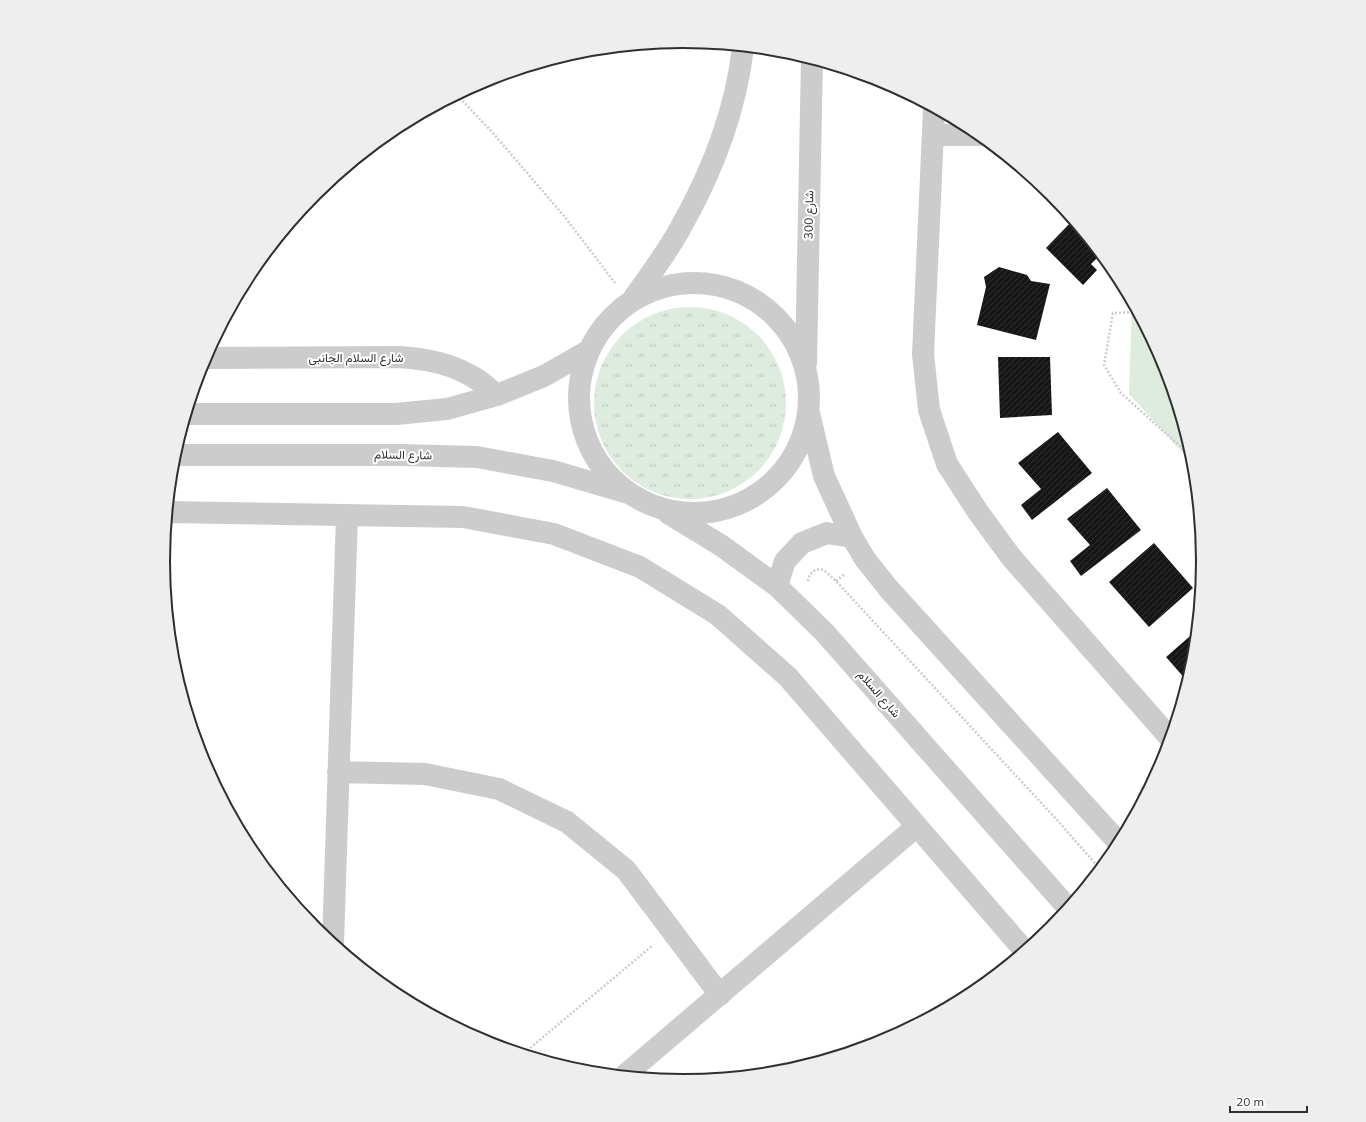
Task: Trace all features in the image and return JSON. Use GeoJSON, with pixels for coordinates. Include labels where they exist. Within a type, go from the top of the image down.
{"type":"FeatureCollection","features":[{"type":"Feature","properties":{"kind":"street"},"geometry":{"type":"LineString","coordinates":[[743,51],[740,74],[716,153],[700,191],[681,228],[659,263],[632,299],[605,323],[588,351],[578,389],[582,429],[599,464],[628,493],[664,510],[703,514],[742,504],[775,481],[798,449],[809,411]]}},
{"type":"Feature","properties":{"kind":"street","name":"شارع 300"},"geometry":{"type":"LineString","coordinates":[[806,370],[812,64]]}},
{"type":"Feature","properties":{"kind":"street"},"geometry":{"type":"LineString","coordinates":[[934,114],[923,354],[929,410],[947,464],[978,512],[1011,557],[1166,734]]}},
{"type":"Feature","properties":{"kind":"street"},"geometry":{"type":"LineString","coordinates":[[934,135],[969,135]]}},
{"type":"Feature","properties":{"kind":"street"},"geometry":{"type":"LineString","coordinates":[[632,299],[670,284],[705,283],[739,291],[769,310],[792,337],[806,370],[809,411],[824,476],[852,537],[866,559],[888,588],[1114,839]]}},
{"type":"Feature","properties":{"kind":"street"},"geometry":{"type":"LineString","coordinates":[[191,414],[396,414],[447,409],[497,395],[544,376],[588,351]]}},
{"type":"Feature","properties":{"kind":"street","name":"شارع السلام الجانبى"},"geometry":{"type":"LineString","coordinates":[[212,358],[399,357],[426,359],[451,366],[475,378],[497,395]]}},
{"type":"Feature","properties":{"kind":"street","name":"شارع السلام"},"geometry":{"type":"LineString","coordinates":[[181,455],[401,455],[478,457],[553,471],[628,493]]}},
{"type":"Feature","properties":{"kind":"street","name":"شارع السلام"},"geometry":{"type":"LineString","coordinates":[[664,510],[722,546],[777,586],[825,633],[1064,904]]}},
{"type":"Feature","properties":{"kind":"street"},"geometry":{"type":"LineString","coordinates":[[172,512],[463,517],[554,534],[640,567],[718,615],[788,677],[1021,947]]}},
{"type":"Feature","properties":{"kind":"street"},"geometry":{"type":"LineString","coordinates":[[333,936],[347,515]]}},
{"type":"Feature","properties":{"kind":"street"},"geometry":{"type":"LineString","coordinates":[[777,586],[785,561],[802,542],[827,533],[852,537]]}},
{"type":"Feature","properties":{"kind":"street"},"geometry":{"type":"LineString","coordinates":[[338,772],[425,774],[499,789],[567,822],[626,870],[720,995]]}},
{"type":"Feature","properties":{"kind":"street"},"geometry":{"type":"LineString","coordinates":[[630,1071],[917,826]]}},
{"type":"Feature","properties":{"kind":"path"},"geometry":{"type":"LineString","coordinates":[[461,99],[492,132],[564,216],[632,299]]}},
{"type":"Feature","properties":{"kind":"path"},"geometry":{"type":"LineString","coordinates":[[1131,312],[1113,313],[1104,365],[1121,393],[1184,450]]}},
{"type":"Feature","properties":{"kind":"path"},"geometry":{"type":"LineString","coordinates":[[810,584],[808,580],[810,574],[814,570],[820,569],[836,581],[1057,820],[1096,865]]}},
{"type":"Feature","properties":{"kind":"path"},"geometry":{"type":"LineString","coordinates":[[528,1050],[671,930]]}},
{"type":"Feature","properties":{"kind":"green space"},"geometry":{"type":"Polygon","coordinates":[[[681,307],[699,307],[727,314],[744,323],[758,335],[770,349],[779,366],[786,394],[786,412],[779,440],[770,457],[758,471],[744,483],[727,492],[699,499],[681,499],[653,492],[636,483],[622,471],[610,457],[598,431],[594,412],[594,394],[601,366],[610,349],[622,335],[636,323],[662,311],[681,307]]]}},
{"type":"Feature","properties":{"kind":"green space"},"geometry":{"type":"Polygon","coordinates":[[[1132,313],[1143,334],[1169,396],[1179,428],[1185,455],[1129,394],[1132,313]]]}},
{"type":"Feature","properties":{"kind":"building"},"geometry":{"type":"Polygon","coordinates":[[[1070,224],[1097,258],[1091,264],[1097,270],[1083,285],[1046,248],[1070,224]]]}},
{"type":"Feature","properties":{"kind":"building"},"geometry":{"type":"Polygon","coordinates":[[[999,267],[1027,275],[1031,281],[1050,284],[1036,340],[977,325],[986,287],[984,277],[999,267]]]}},
{"type":"Feature","properties":{"kind":"building"},"geometry":{"type":"Polygon","coordinates":[[[998,357],[1050,357],[1052,415],[1000,418],[998,357]]]}},
{"type":"Feature","properties":{"kind":"building"},"geometry":{"type":"Polygon","coordinates":[[[1058,432],[1092,473],[1032,520],[1021,505],[1041,489],[1018,463],[1058,432]]]}},
{"type":"Feature","properties":{"kind":"building"},"geometry":{"type":"Polygon","coordinates":[[[1107,488],[1141,530],[1081,576],[1070,561],[1090,545],[1067,519],[1107,488]]]}},
{"type":"Feature","properties":{"kind":"building"},"geometry":{"type":"Polygon","coordinates":[[[1154,543],[1193,588],[1149,627],[1109,582],[1154,543]]]}},
{"type":"Feature","properties":{"kind":"building"},"geometry":{"type":"Polygon","coordinates":[[[1191,636],[1183,676],[1166,657],[1191,636]]]}}]}
